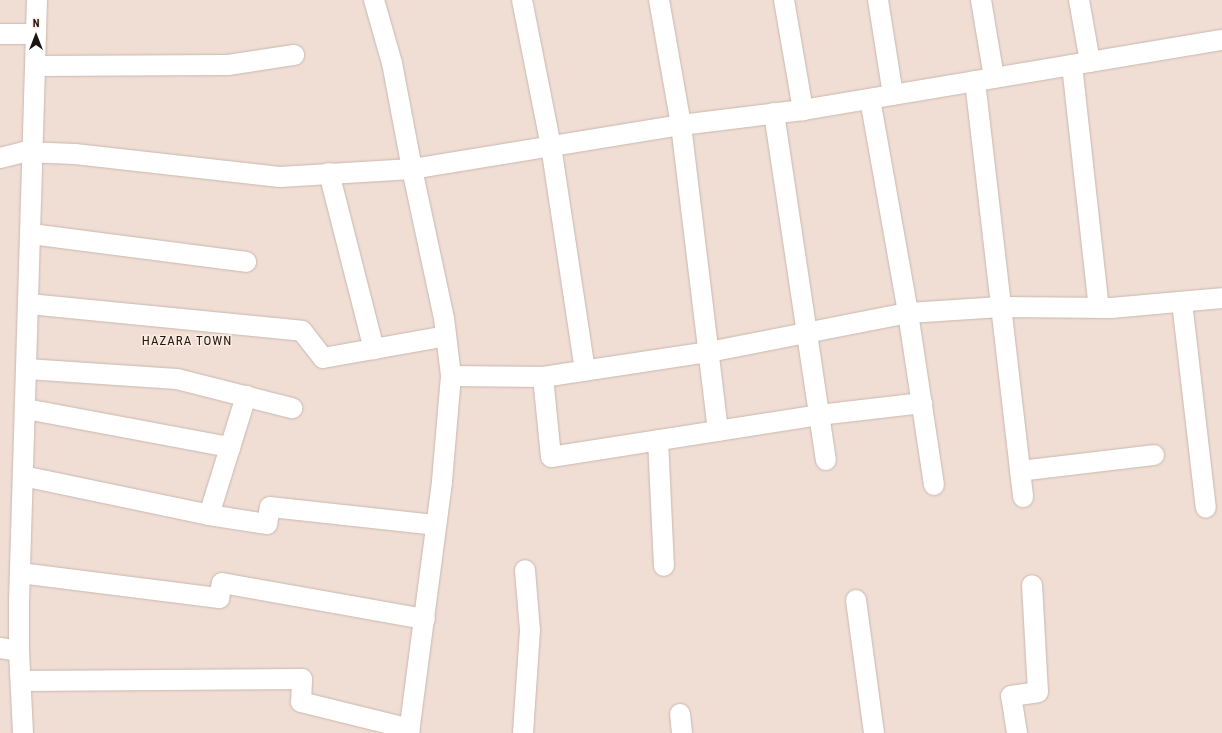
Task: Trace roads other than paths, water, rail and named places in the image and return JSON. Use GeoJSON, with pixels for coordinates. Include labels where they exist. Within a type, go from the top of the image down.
{"type":"FeatureCollection","features":[{"type":"Feature","properties":{"kind":"street"},"geometry":{"type":"LineString","coordinates":[[23,733],[21,681],[10,649],[20,573],[34,152],[37,0]]}},
{"type":"Feature","properties":{"kind":"street"},"geometry":{"type":"LineString","coordinates":[[21,681],[302,679],[301,702],[409,731],[425,619],[451,376],[446,336],[392,63],[374,0]]}},
{"type":"Feature","properties":{"kind":"street"},"geometry":{"type":"LineString","coordinates":[[522,0],[551,146],[585,370]]}},
{"type":"Feature","properties":{"kind":"street"},"geometry":{"type":"LineString","coordinates":[[659,0],[681,125],[718,431]]}},
{"type":"Feature","properties":{"kind":"street"},"geometry":{"type":"LineString","coordinates":[[784,0],[803,110]]}},
{"type":"Feature","properties":{"kind":"street"},"geometry":{"type":"LineString","coordinates":[[878,0],[894,95]]}},
{"type":"Feature","properties":{"kind":"street"},"geometry":{"type":"LineString","coordinates":[[981,0],[994,78]]}},
{"type":"Feature","properties":{"kind":"street"},"geometry":{"type":"LineString","coordinates":[[1079,0],[1081,64],[1099,308]]}},
{"type":"Feature","properties":{"kind":"street"},"geometry":{"type":"LineString","coordinates":[[0,34],[36,34]]}},
{"type":"Feature","properties":{"kind":"street"},"geometry":{"type":"LineString","coordinates":[[0,158],[24,152],[75,154],[280,177],[412,169],[681,125],[803,110],[1222,40]]}},
{"type":"Feature","properties":{"kind":"street"},"geometry":{"type":"LineString","coordinates":[[36,66],[228,65],[294,55]]}},
{"type":"Feature","properties":{"kind":"street"},"geometry":{"type":"LineString","coordinates":[[975,81],[1023,497]]}},
{"type":"Feature","properties":{"kind":"street"},"geometry":{"type":"LineString","coordinates":[[870,99],[908,314],[934,485]]}},
{"type":"Feature","properties":{"kind":"street"},"geometry":{"type":"LineString","coordinates":[[774,113],[826,460]]}},
{"type":"Feature","properties":{"kind":"street"},"geometry":{"type":"LineString","coordinates":[[329,173],[374,349]]}},
{"type":"Feature","properties":{"kind":"street"},"geometry":{"type":"LineString","coordinates":[[31,234],[246,262]]}},
{"type":"Feature","properties":{"kind":"street"},"geometry":{"type":"LineString","coordinates":[[451,376],[543,376],[709,352],[908,314],[1001,307],[1099,308],[1222,298]]}},
{"type":"Feature","properties":{"kind":"street"},"geometry":{"type":"LineString","coordinates":[[1182,302],[1206,508]]}},
{"type":"Feature","properties":{"kind":"street"},"geometry":{"type":"LineString","coordinates":[[29,304],[302,331],[323,358],[446,336]]}},
{"type":"Feature","properties":{"kind":"street"},"geometry":{"type":"LineString","coordinates":[[27,369],[177,379],[292,408]]}},
{"type":"Feature","properties":{"kind":"street"},"geometry":{"type":"LineString","coordinates":[[543,376],[551,457],[819,415],[922,403]]}},
{"type":"Feature","properties":{"kind":"street"},"geometry":{"type":"LineString","coordinates":[[209,515],[246,396]]}},
{"type":"Feature","properties":{"kind":"street"},"geometry":{"type":"LineString","coordinates":[[26,409],[230,447]]}},
{"type":"Feature","properties":{"kind":"street"},"geometry":{"type":"LineString","coordinates":[[658,440],[664,566]]}},
{"type":"Feature","properties":{"kind":"street"},"geometry":{"type":"LineString","coordinates":[[1020,471],[1154,455]]}},
{"type":"Feature","properties":{"kind":"street"},"geometry":{"type":"LineString","coordinates":[[23,476],[209,515],[267,524],[270,507],[436,524]]}},
{"type":"Feature","properties":{"kind":"street"},"geometry":{"type":"LineString","coordinates":[[523,733],[530,630],[525,570]]}},
{"type":"Feature","properties":{"kind":"street"},"geometry":{"type":"LineString","coordinates":[[20,573],[219,598],[222,584],[425,619]]}},
{"type":"Feature","properties":{"kind":"street"},"geometry":{"type":"LineString","coordinates":[[1017,733],[1011,696],[1038,692],[1032,585]]}},
{"type":"Feature","properties":{"kind":"street"},"geometry":{"type":"LineString","coordinates":[[856,600],[874,733]]}},
{"type":"Feature","properties":{"kind":"district","name":"HAZARA TOWN"},"geometry":{"type":"Point","coordinates":[187,341]}}]}
